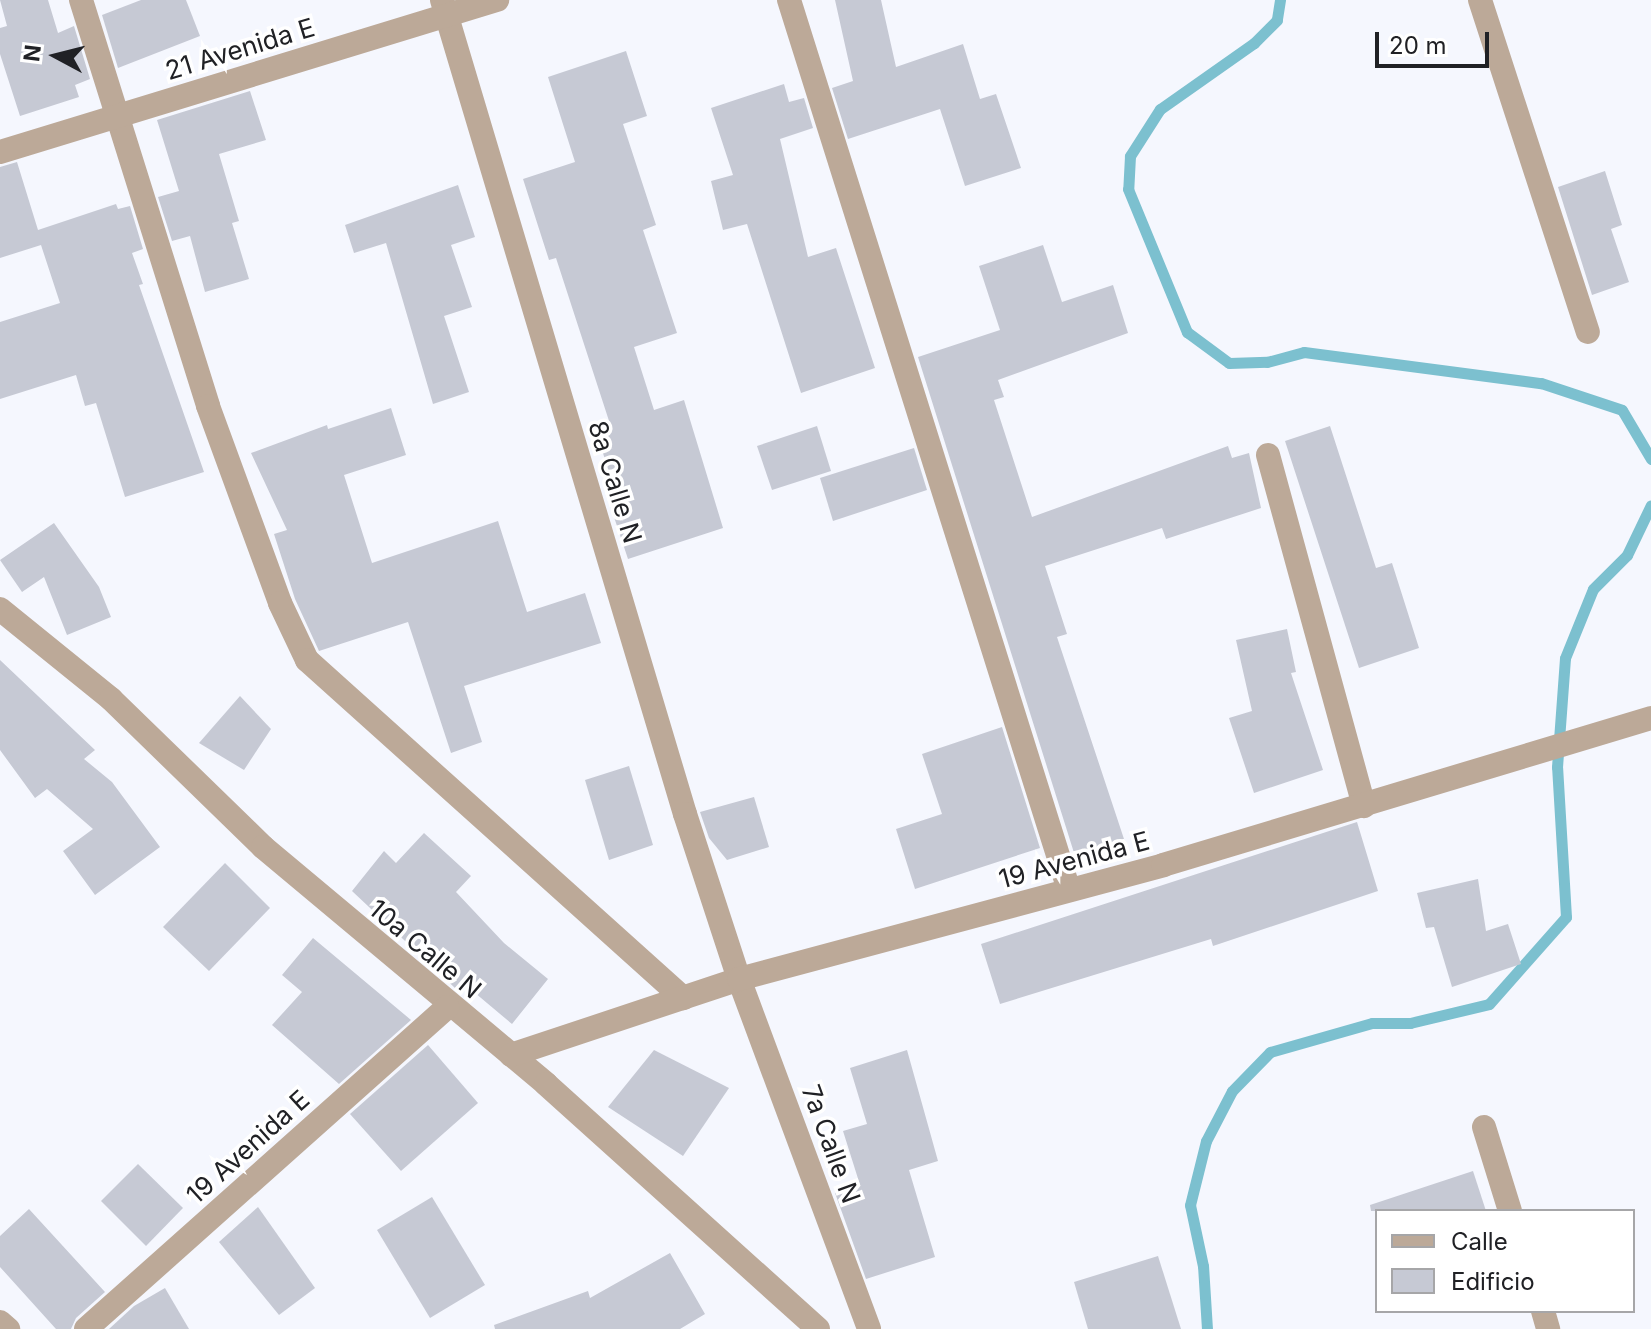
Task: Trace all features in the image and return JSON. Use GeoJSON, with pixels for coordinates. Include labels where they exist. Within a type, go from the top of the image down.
{"type":"FeatureCollection","features":[{"type":"Feature","properties":{"kind":"street"},"geometry":{"type":"LineString","coordinates":[[81,0],[115,117],[208,406],[280,603],[307,660],[683,998]]}},
{"type":"Feature","properties":{"kind":"street","name":"21 Avenida E"},"geometry":{"type":"LineString","coordinates":[[0,152],[444,8],[497,0]]}},
{"type":"Feature","properties":{"kind":"street"},"geometry":{"type":"LineString","coordinates":[[789,0],[1069,890]]}},
{"type":"Feature","properties":{"kind":"street"},"geometry":{"type":"LineString","coordinates":[[1480,0],[1588,332]]}},
{"type":"Feature","properties":{"kind":"street","name":"8a Calle N"},"geometry":{"type":"LineString","coordinates":[[444,8],[739,979]]}},
{"type":"Feature","properties":{"kind":"street"},"geometry":{"type":"LineString","coordinates":[[1268,455],[1364,806]]}},
{"type":"Feature","properties":{"kind":"street","name":"10a Calle N"},"geometry":{"type":"LineString","coordinates":[[0,609],[111,699],[263,847],[448,1007],[511,1055],[818,1329]]}},
{"type":"Feature","properties":{"kind":"street","name":"19 Avenida E"},"geometry":{"type":"LineString","coordinates":[[511,1055],[739,979],[1364,806],[1651,718]]}},
{"type":"Feature","properties":{"kind":"street","name":"7a Calle N"},"geometry":{"type":"LineString","coordinates":[[739,979],[869,1329]]}},
{"type":"Feature","properties":{"kind":"street","name":"19 Avenida E"},"geometry":{"type":"LineString","coordinates":[[86,1329],[448,1007]]}},
{"type":"Feature","properties":{"kind":"street"},"geometry":{"type":"LineString","coordinates":[[1484,1127],[1509,1209]]}},
{"type":"Feature","properties":{"kind":"street"},"geometry":{"type":"LineString","coordinates":[[0,1322],[8,1329]]}},
{"type":"Feature","properties":{"kind":"building"},"geometry":{"type":"Polygon","coordinates":[[[0,0],[48,0],[58,33],[74,26],[90,79],[75,85],[79,97],[20,116],[0,54],[0,28],[7,26],[0,0]]]}},
{"type":"Feature","properties":{"kind":"building"},"geometry":{"type":"Polygon","coordinates":[[[141,0],[186,0],[200,36],[118,68],[102,15],[141,0]]]}},
{"type":"Feature","properties":{"kind":"building"},"geometry":{"type":"Polygon","coordinates":[[[835,0],[881,0],[896,67],[963,44],[980,99],[996,94],[1021,168],[965,186],[940,109],[848,139],[832,88],[853,81],[835,0]]]}},
{"type":"Feature","properties":{"kind":"building"},"geometry":{"type":"Polygon","coordinates":[[[626,51],[647,116],[623,124],[656,225],[643,230],[677,333],[634,347],[654,410],[684,400],[723,528],[628,559],[614,517],[623,514],[595,429],[610,424],[556,258],[549,260],[523,179],[575,162],[548,77],[626,51]]]}},
{"type":"Feature","properties":{"kind":"building"},"geometry":{"type":"Polygon","coordinates":[[[784,84],[789,102],[804,98],[813,128],[780,139],[808,257],[836,248],[875,368],[801,393],[747,224],[723,230],[711,181],[733,175],[711,108],[784,84]]]}},
{"type":"Feature","properties":{"kind":"building"},"geometry":{"type":"Polygon","coordinates":[[[250,91],[266,140],[219,154],[239,221],[232,223],[249,279],[205,292],[190,236],[172,241],[158,197],[179,191],[157,120],[250,91]]]}},
{"type":"Feature","properties":{"kind":"building"},"geometry":{"type":"Polygon","coordinates":[[[17,162],[38,230],[116,204],[118,209],[130,206],[143,249],[132,253],[143,284],[139,285],[204,472],[125,497],[96,403],[85,406],[76,375],[0,399],[0,322],[60,303],[41,245],[0,258],[0,167],[17,162]]]}},
{"type":"Feature","properties":{"kind":"building"},"geometry":{"type":"Polygon","coordinates":[[[1605,171],[1622,225],[1611,229],[1629,282],[1592,295],[1558,187],[1605,171]]]}},
{"type":"Feature","properties":{"kind":"building"},"geometry":{"type":"Polygon","coordinates":[[[458,185],[475,237],[451,245],[472,307],[444,316],[469,392],[433,404],[386,243],[354,253],[345,225],[458,185]]]}},
{"type":"Feature","properties":{"kind":"building"},"geometry":{"type":"Polygon","coordinates":[[[1043,245],[1062,302],[1113,285],[1128,333],[998,380],[1004,397],[994,400],[1032,517],[1228,446],[1232,458],[1249,453],[1261,508],[1166,539],[1162,528],[1045,566],[1067,634],[1057,637],[1124,839],[1075,856],[918,357],[1000,330],[979,266],[1043,245]]]}},
{"type":"Feature","properties":{"kind":"building"},"geometry":{"type":"Polygon","coordinates":[[[391,408],[406,455],[344,475],[372,563],[498,521],[527,612],[585,593],[601,643],[464,686],[482,742],[451,753],[408,622],[319,651],[295,599],[274,534],[287,530],[251,453],[327,425],[328,429],[391,408]]]}},
{"type":"Feature","properties":{"kind":"building"},"geometry":{"type":"Polygon","coordinates":[[[817,426],[831,471],[772,490],[757,446],[817,426]]]}},
{"type":"Feature","properties":{"kind":"building"},"geometry":{"type":"Polygon","coordinates":[[[1330,426],[1376,568],[1392,563],[1419,648],[1359,668],[1285,441],[1330,426]]]}},
{"type":"Feature","properties":{"kind":"building"},"geometry":{"type":"Polygon","coordinates":[[[914,448],[927,490],[833,521],[820,478],[914,448]]]}},
{"type":"Feature","properties":{"kind":"building"},"geometry":{"type":"Polygon","coordinates":[[[54,523],[99,587],[111,617],[67,635],[44,577],[22,592],[0,560],[54,523]]]}},
{"type":"Feature","properties":{"kind":"building"},"geometry":{"type":"Polygon","coordinates":[[[1287,629],[1296,672],[1291,673],[1323,770],[1254,793],[1229,718],[1252,711],[1236,640],[1287,629]]]}},
{"type":"Feature","properties":{"kind":"building"},"geometry":{"type":"Polygon","coordinates":[[[0,660],[95,750],[84,759],[112,782],[160,847],[95,895],[63,851],[93,829],[47,789],[35,798],[0,750],[0,660]]]}},
{"type":"Feature","properties":{"kind":"building"},"geometry":{"type":"Polygon","coordinates":[[[240,696],[271,729],[244,770],[199,743],[240,696]]]}},
{"type":"Feature","properties":{"kind":"building"},"geometry":{"type":"Polygon","coordinates":[[[1002,727],[1040,848],[915,889],[896,829],[942,814],[922,754],[1002,727]]]}},
{"type":"Feature","properties":{"kind":"building"},"geometry":{"type":"Polygon","coordinates":[[[629,766],[653,845],[609,860],[585,780],[629,766]]]}},
{"type":"Feature","properties":{"kind":"building"},"geometry":{"type":"Polygon","coordinates":[[[754,797],[769,847],[727,860],[709,838],[700,812],[754,797]]]}},
{"type":"Feature","properties":{"kind":"building"},"geometry":{"type":"Polygon","coordinates":[[[1357,822],[1378,891],[1213,946],[1211,939],[1000,1004],[981,944],[1357,822]]]}},
{"type":"Feature","properties":{"kind":"building"},"geometry":{"type":"Polygon","coordinates":[[[424,833],[471,876],[456,892],[504,943],[548,979],[512,1024],[462,982],[455,988],[352,891],[384,851],[396,863],[424,833]]]}},
{"type":"Feature","properties":{"kind":"building"},"geometry":{"type":"Polygon","coordinates":[[[225,863],[270,908],[209,971],[163,927],[225,863]]]}},
{"type":"Feature","properties":{"kind":"building"},"geometry":{"type":"Polygon","coordinates":[[[1478,879],[1486,931],[1508,924],[1521,964],[1452,987],[1434,927],[1426,928],[1417,893],[1478,879]]]}},
{"type":"Feature","properties":{"kind":"building"},"geometry":{"type":"Polygon","coordinates":[[[313,938],[411,1020],[339,1084],[272,1025],[302,992],[282,975],[313,938]]]}},
{"type":"Feature","properties":{"kind":"building"},"geometry":{"type":"Polygon","coordinates":[[[428,1045],[478,1103],[401,1171],[350,1114],[428,1045]]]}},
{"type":"Feature","properties":{"kind":"building"},"geometry":{"type":"Polygon","coordinates":[[[654,1050],[729,1088],[683,1156],[608,1107],[654,1050]]]}},
{"type":"Feature","properties":{"kind":"building"},"geometry":{"type":"Polygon","coordinates":[[[907,1050],[938,1161],[909,1170],[935,1257],[866,1279],[835,1193],[860,1185],[843,1131],[867,1124],[850,1068],[907,1050]]]}},
{"type":"Feature","properties":{"kind":"building"},"geometry":{"type":"Polygon","coordinates":[[[138,1164],[183,1208],[146,1246],[101,1201],[138,1164]]]}},
{"type":"Feature","properties":{"kind":"building"},"geometry":{"type":"Polygon","coordinates":[[[1473,1171],[1485,1209],[1371,1211],[1370,1205],[1473,1171]]]}},
{"type":"Feature","properties":{"kind":"building"},"geometry":{"type":"Polygon","coordinates":[[[432,1197],[485,1285],[430,1318],[377,1230],[432,1197]]]}},
{"type":"Feature","properties":{"kind":"building"},"geometry":{"type":"Polygon","coordinates":[[[258,1207],[315,1288],[279,1315],[219,1242],[258,1207]]]}},
{"type":"Feature","properties":{"kind":"building"},"geometry":{"type":"Polygon","coordinates":[[[29,1209],[105,1292],[76,1318],[71,1329],[56,1329],[0,1267],[0,1236],[29,1209]]]}},
{"type":"Feature","properties":{"kind":"building"},"geometry":{"type":"Polygon","coordinates":[[[670,1253],[705,1314],[680,1329],[495,1329],[494,1325],[588,1291],[590,1298],[670,1253]]]}},
{"type":"Feature","properties":{"kind":"building"},"geometry":{"type":"Polygon","coordinates":[[[1158,1256],[1181,1329],[1088,1329],[1074,1282],[1158,1256]]]}},
{"type":"Feature","properties":{"kind":"building"},"geometry":{"type":"Polygon","coordinates":[[[165,1288],[189,1329],[109,1329],[134,1306],[165,1288]]]}},
{"type":"Feature","properties":{"kind":"waterway"},"geometry":{"type":"LineString","coordinates":[[1280,0],[1277,20],[1254,43],[1160,109],[1130,156],[1128,189],[1187,332],[1229,363],[1267,362],[1304,352],[1541,383],[1622,410],[1651,459]]}},
{"type":"Feature","properties":{"kind":"waterway"},"geometry":{"type":"LineString","coordinates":[[1207,1329],[1203,1266],[1190,1205],[1206,1141],[1232,1091],[1270,1052],[1372,1023],[1410,1023],[1489,1004],[1566,917],[1557,767],[1565,658],[1593,589],[1627,555],[1651,505]]}}]}
